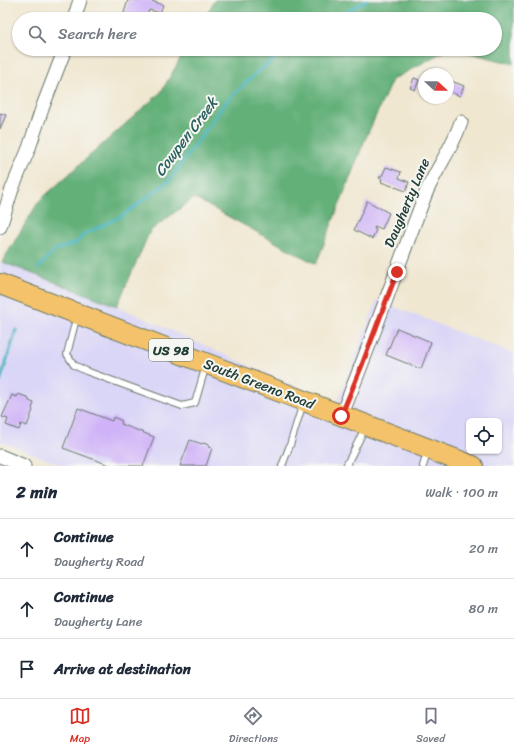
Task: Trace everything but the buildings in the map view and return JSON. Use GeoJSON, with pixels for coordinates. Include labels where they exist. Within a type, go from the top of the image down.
{"type":"FeatureCollection","features":[{"type":"Feature","properties":{"kind":"main road","name":"South Greeno Road"},"geometry":{"type":"LineString","coordinates":[[1,288],[77,314],[367,426],[426,458],[473,466]]}},
{"type":"Feature","properties":{"kind":"street"},"geometry":{"type":"LineString","coordinates":[[76,12],[80,0]]}},
{"type":"Feature","properties":{"kind":"street"},"geometry":{"type":"LineString","coordinates":[[0,227],[12,190],[62,56]]}},
{"type":"Feature","properties":{"kind":"street","name":"Daugherty Lane"},"geometry":{"type":"LineString","coordinates":[[341,416],[374,334],[407,241],[431,181],[458,132],[461,122]]}},
{"type":"Feature","properties":{"kind":"street"},"geometry":{"type":"LineString","coordinates":[[0,456],[23,466]]}},
{"type":"Feature","properties":{"kind":"lane"},"geometry":{"type":"LineString","coordinates":[[77,314],[67,354],[74,365],[86,371],[182,406],[195,403],[207,364]]}},
{"type":"Feature","properties":{"kind":"lane"},"geometry":{"type":"LineString","coordinates":[[282,466],[303,401]]}},
{"type":"Feature","properties":{"kind":"lane"},"geometry":{"type":"LineString","coordinates":[[346,466],[367,426]]}},
{"type":"Feature","properties":{"kind":"shaded area"},"geometry":{"type":"Polygon","coordinates":[[[0,262],[117,306],[336,405],[377,300],[514,354],[514,466],[64,466],[0,441],[0,262]]]}},
{"type":"Feature","properties":{"kind":"green space"},"geometry":{"type":"Polygon","coordinates":[[[215,0],[514,0],[514,64],[482,56],[502,56],[502,12],[208,12],[215,0]]]}},
{"type":"Feature","properties":{"kind":"green space"},"geometry":{"type":"Polygon","coordinates":[[[182,56],[435,56],[392,80],[364,142],[316,264],[194,198],[150,231],[117,306],[2,262],[39,201],[161,92],[182,56]]]}},
{"type":"Feature","properties":{"kind":"waterway","name":"Cowpen Creek"},"geometry":{"type":"LineString","coordinates":[[346,12],[367,0]]}},
{"type":"Feature","properties":{"kind":"waterway","name":"Cowpen Creek"},"geometry":{"type":"LineString","coordinates":[[38,268],[55,250],[76,243],[83,235],[122,216],[169,181],[226,102],[256,73],[277,56]]}},
{"type":"Feature","properties":{"kind":"waterway","name":"Cowpen Creek"},"geometry":{"type":"LineString","coordinates":[[0,382],[16,330]]}},
{"type":"Feature","properties":{"kind":"route"},"geometry":{"type":"LineString","coordinates":[[341,416],[397,272]]}}]}
